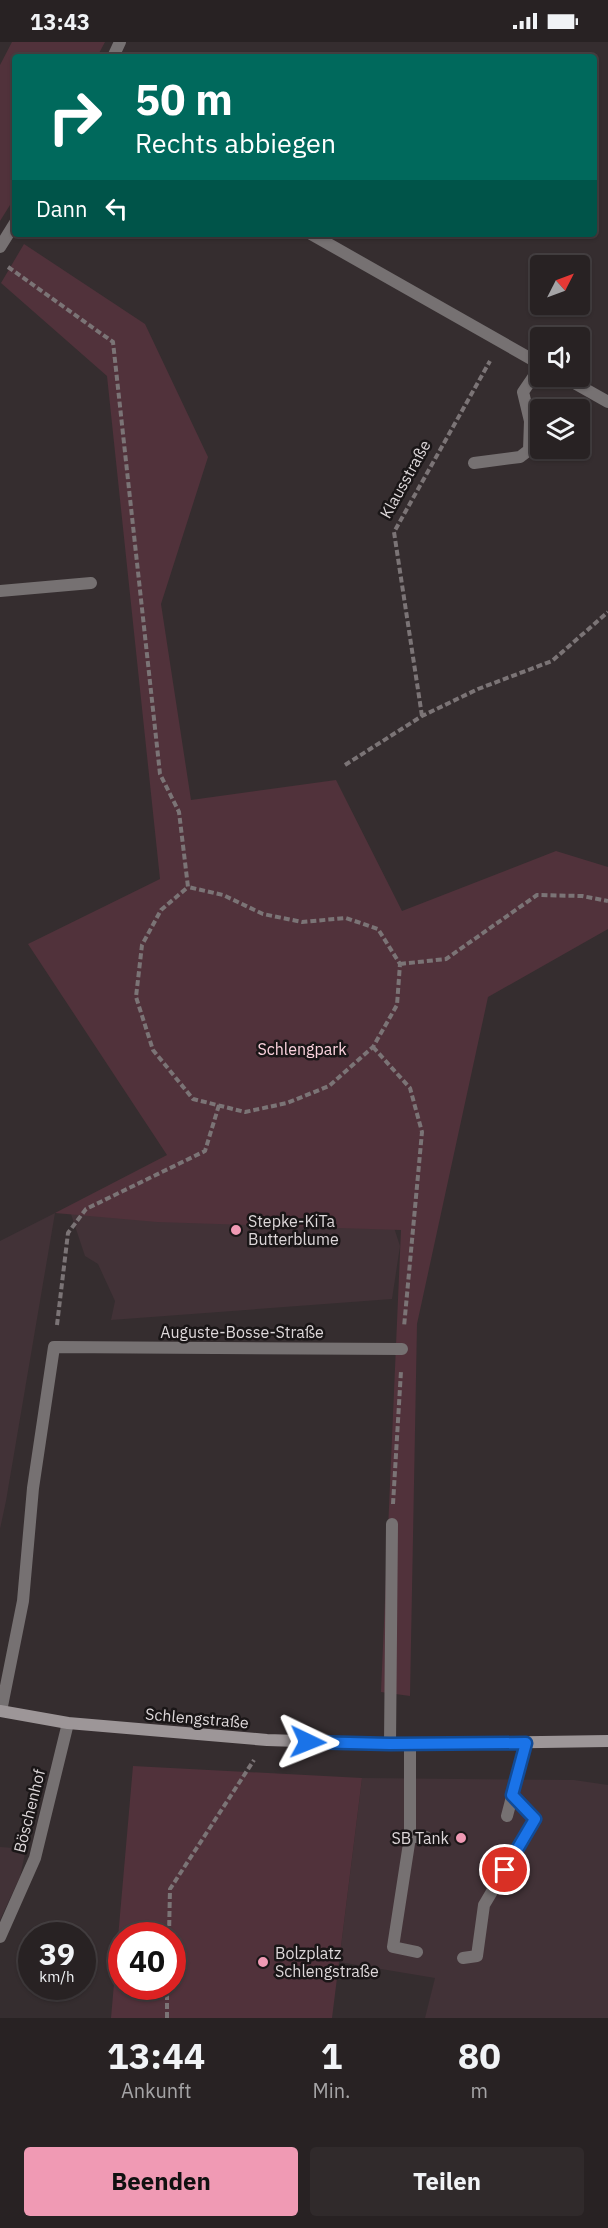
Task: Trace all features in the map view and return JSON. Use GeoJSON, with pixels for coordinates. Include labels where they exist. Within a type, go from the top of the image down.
{"type":"FeatureCollection","features":[{"type":"Feature","properties":{"kind":"street"},"geometry":{"type":"LineString","coordinates":[[0,247],[12,228]]}},
{"type":"Feature","properties":{"kind":"street"},"geometry":{"type":"LineString","coordinates":[[316,237],[530,360]]}},
{"type":"Feature","properties":{"kind":"street"},"geometry":{"type":"LineString","coordinates":[[474,463],[520,456],[529,450],[530,421],[523,392],[530,381]]}},
{"type":"Feature","properties":{"kind":"street"},"geometry":{"type":"LineString","coordinates":[[581,387],[608,402]]}},
{"type":"Feature","properties":{"kind":"street"},"geometry":{"type":"LineString","coordinates":[[0,591],[91,583]]}},
{"type":"Feature","properties":{"kind":"street"},"geometry":{"type":"LineString","coordinates":[[0,1711],[23,1601],[33,1488],[54,1347]]}},
{"type":"Feature","properties":{"kind":"street","name":"Auguste-Bosse-Straße"},"geometry":{"type":"LineString","coordinates":[[54,1347],[402,1349]]}},
{"type":"Feature","properties":{"kind":"street"},"geometry":{"type":"LineString","coordinates":[[390,1744],[392,1524]]}},
{"type":"Feature","properties":{"kind":"street","name":"Schlengstraße"},"geometry":{"type":"LineString","coordinates":[[0,1711],[68,1723],[267,1740],[390,1744],[608,1741]]}},
{"type":"Feature","properties":{"kind":"street","name":"Böschenhof"},"geometry":{"type":"LineString","coordinates":[[0,1937],[35,1858],[68,1723]]}},
{"type":"Feature","properties":{"kind":"street"},"geometry":{"type":"LineString","coordinates":[[507,1816],[526,1743]]}},
{"type":"Feature","properties":{"kind":"street"},"geometry":{"type":"LineString","coordinates":[[410,1744],[410,1837],[393,1947],[417,1952]]}},
{"type":"Feature","properties":{"kind":"street"},"geometry":{"type":"LineString","coordinates":[[462,1958],[477,1956],[484,1905],[535,1819],[512,1795]]}},
{"type":"Feature","properties":{"kind":"street"},"geometry":{"type":"LineString","coordinates":[[410,1837],[426,1837]]}},
{"type":"Feature","properties":{"kind":"path"},"geometry":{"type":"LineString","coordinates":[[0,261],[113,342],[160,774],[179,812],[188,887]]}},
{"type":"Feature","properties":{"kind":"path","name":"Klausstraße"},"geometry":{"type":"LineString","coordinates":[[422,716],[394,532],[501,342]]}},
{"type":"Feature","properties":{"kind":"path"},"geometry":{"type":"LineString","coordinates":[[345,765],[422,716],[478,689],[552,661],[608,612]]}},
{"type":"Feature","properties":{"kind":"path"},"geometry":{"type":"LineString","coordinates":[[188,887],[224,895],[263,914],[302,922],[345,918],[378,930],[400,964],[398,1005],[373,1047],[329,1086],[287,1103],[245,1112],[193,1099],[153,1050],[136,997],[142,945],[161,910],[188,887]]}},
{"type":"Feature","properties":{"kind":"path"},"geometry":{"type":"LineString","coordinates":[[400,964],[446,959],[537,895],[582,896],[608,901]]}},
{"type":"Feature","properties":{"kind":"path"},"geometry":{"type":"LineString","coordinates":[[373,1047],[410,1088],[422,1132],[402,1349],[392,1524]]}},
{"type":"Feature","properties":{"kind":"path"},"geometry":{"type":"LineString","coordinates":[[54,1347],[68,1233],[86,1209],[205,1151],[219,1106]]}},
{"type":"Feature","properties":{"kind":"path"},"geometry":{"type":"LineString","coordinates":[[169,1922],[170,1889],[267,1740]]}},
{"type":"Feature","properties":{"kind":"path"},"geometry":{"type":"LineString","coordinates":[[167,2000],[167,2018]]}},
{"type":"Feature","properties":{"kind":"shaded area","name":"Stepke-KiTa Butterblume"},"geometry":{"type":"Polygon","coordinates":[[[373,1112],[386,1203],[400,1246],[392,1299],[111,1320],[115,1301],[98,1264],[85,1256],[71,1214],[373,1112]]]}},
{"type":"Feature","properties":{"kind":"shaded area"},"geometry":{"type":"Polygon","coordinates":[[[55,1213],[6,1501],[0,1529],[0,1241],[55,1213]]]}},
{"type":"Feature","properties":{"kind":"shaded area"},"geometry":{"type":"Polygon","coordinates":[[[362,1778],[574,1780],[608,1785],[608,2018],[425,2018],[435,1978],[339,1962],[362,1778]]]}},
{"type":"Feature","properties":{"kind":"shaded area"},"geometry":{"type":"Polygon","coordinates":[[[0,1847],[26,1849],[20,1877],[0,1920],[0,1847]]]}},
{"type":"Feature","properties":{"kind":"green space"},"geometry":{"type":"Polygon","coordinates":[[[12,42],[105,42],[99,54],[12,54],[12,202],[0,221],[0,65],[12,42]]]}},
{"type":"Feature","properties":{"kind":"green space","name":"Schlengpark"},"geometry":{"type":"Polygon","coordinates":[[[24,244],[145,324],[208,457],[161,604],[191,800],[336,780],[402,911],[556,851],[608,867],[608,929],[488,997],[417,1324],[410,1696],[381,1692],[401,1230],[157,1222],[55,1213],[167,1155],[28,944],[160,879],[107,376],[1,283],[24,244]]]}},
{"type":"Feature","properties":{"kind":"green space"},"geometry":{"type":"Polygon","coordinates":[[[133,1766],[362,1778],[332,2018],[111,2018],[113,2000],[186,2000],[186,1922],[119,1922],[133,1766]]]}},
{"type":"Feature","properties":{"kind":"place","name":"Stepke-KiTa Butterblume"},"geometry":{"type":"Point","coordinates":[236,1230]}},
{"type":"Feature","properties":{"kind":"place","name":"SB Tank"},"geometry":{"type":"Point","coordinates":[461,1838]}},
{"type":"Feature","properties":{"kind":"place","name":"Bolzplatz Schlengstraße"},"geometry":{"type":"Point","coordinates":[263,1962]}},
{"type":"Feature","properties":{"kind":"route"},"geometry":{"type":"LineString","coordinates":[[308,1742],[526,1743],[512,1795],[535,1819],[505,1870]]}}]}
